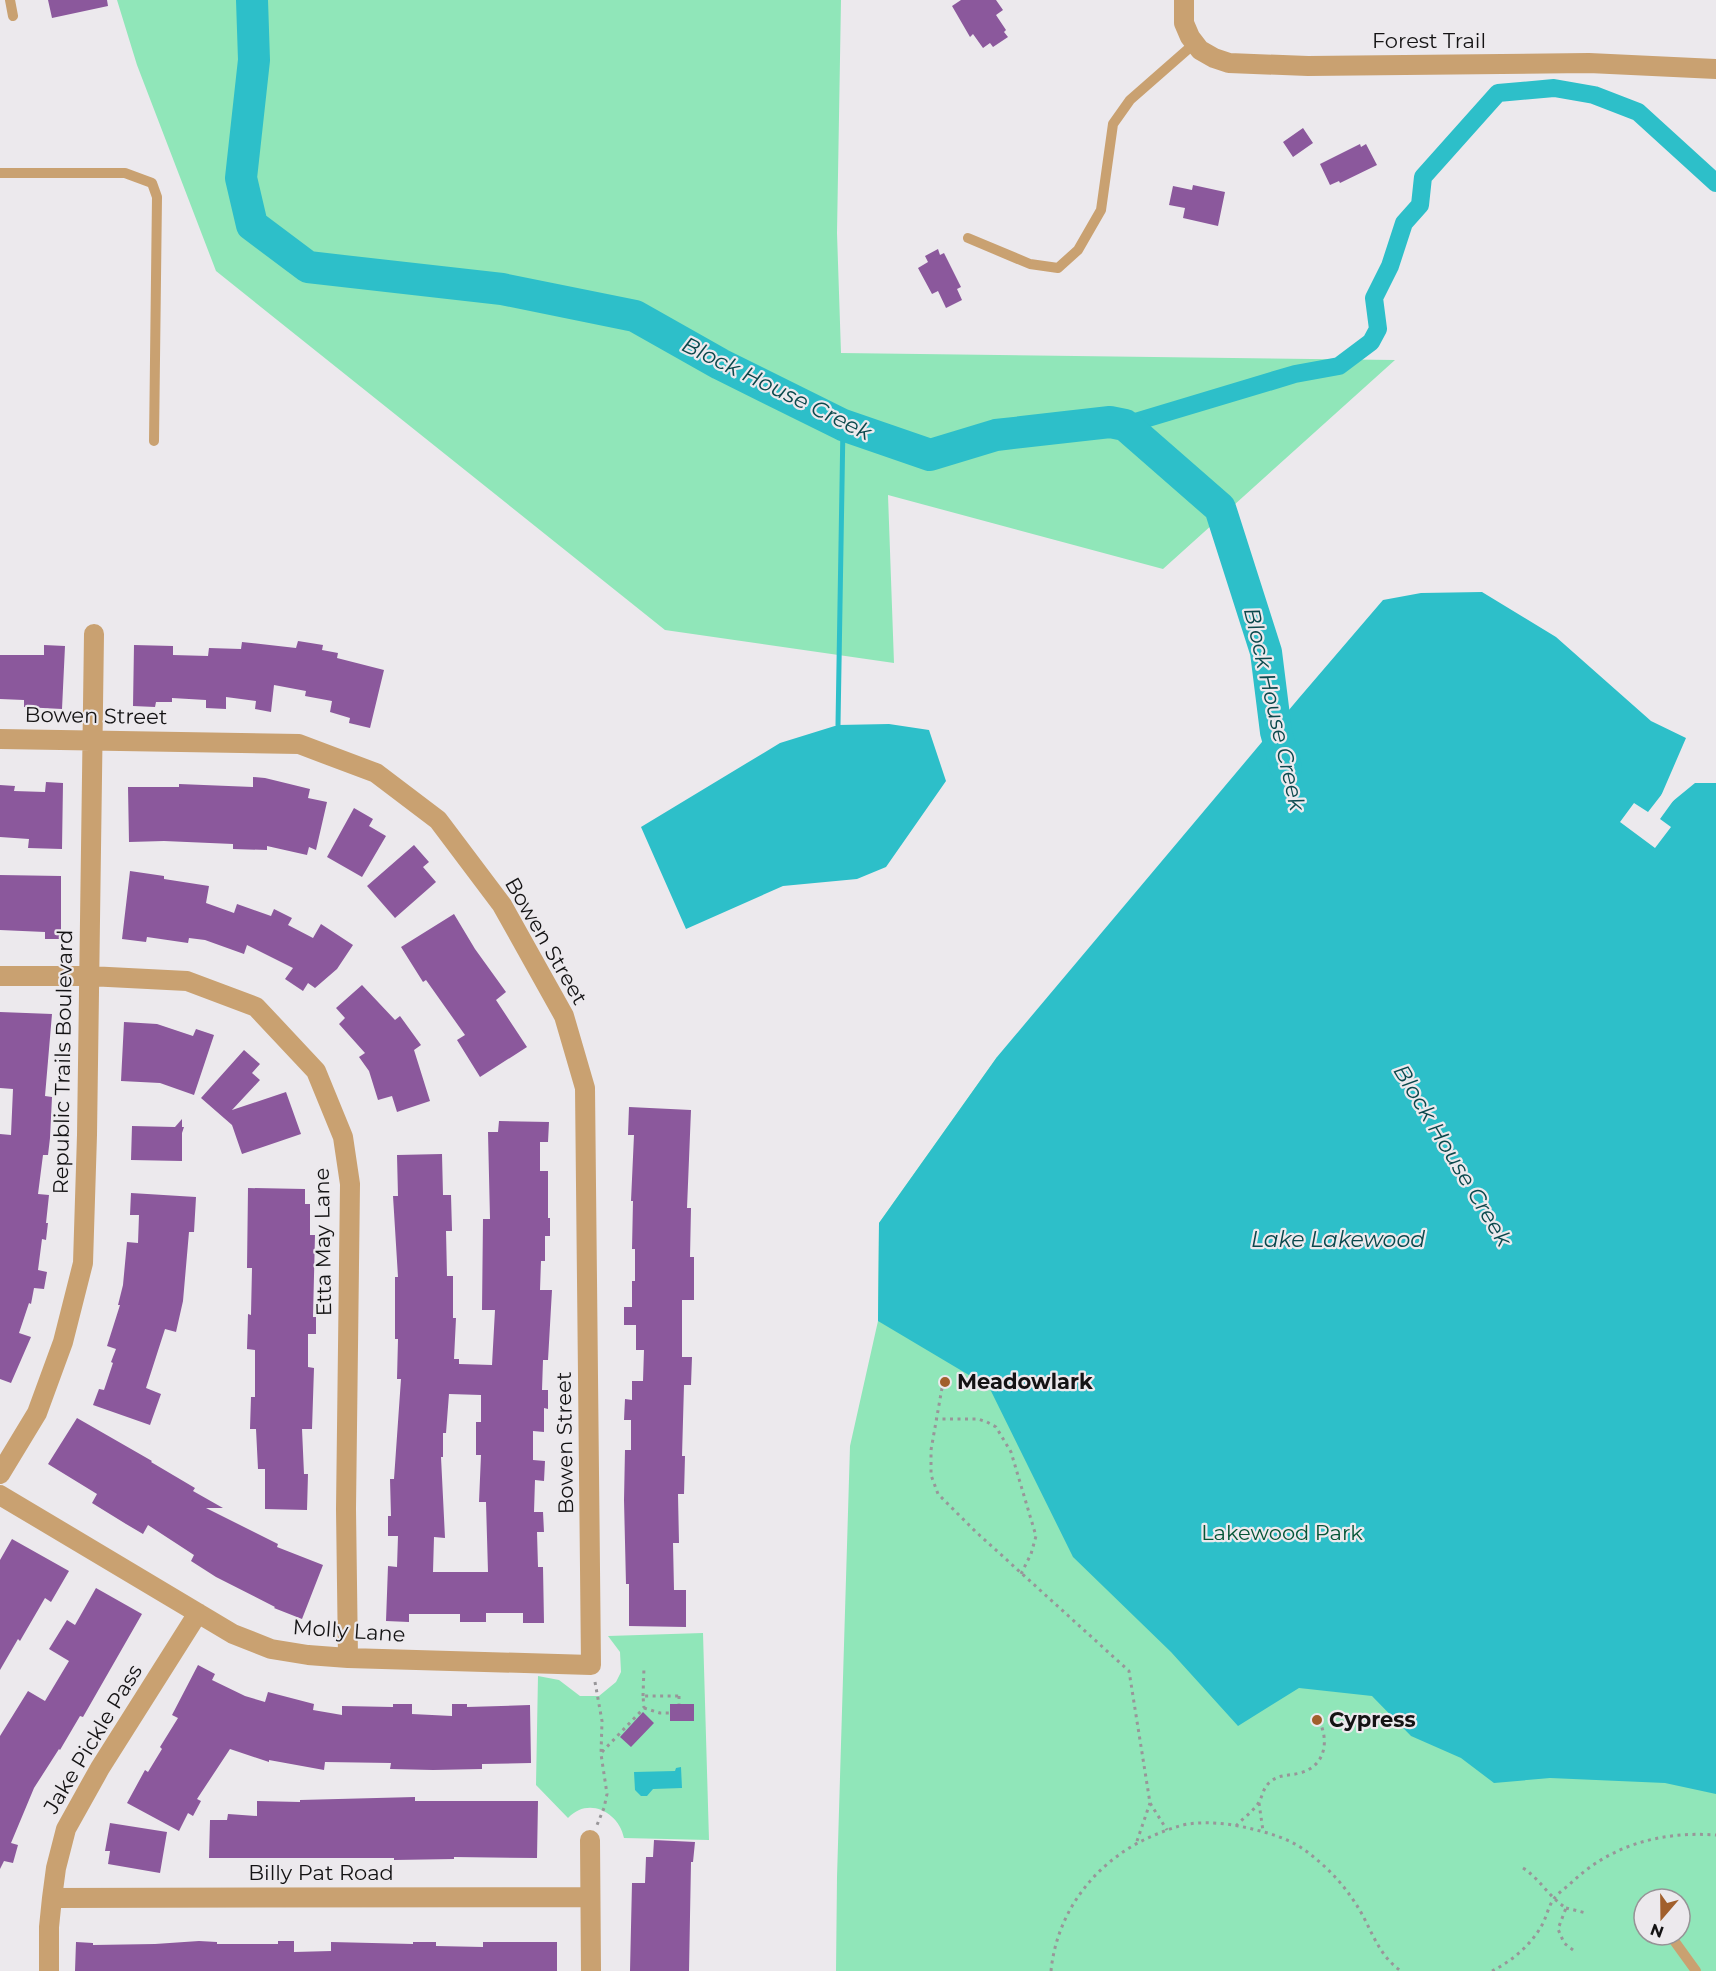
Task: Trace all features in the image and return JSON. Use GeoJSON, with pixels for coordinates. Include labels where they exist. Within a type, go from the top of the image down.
{"type":"FeatureCollection","features":[{"type":"Feature","properties":{"kind":"street"},"geometry":{"type":"LineString","coordinates":[[1184,0],[1184,23],[1195,43]]}},
{"type":"Feature","properties":{"kind":"street","name":"Forest Trail"},"geometry":{"type":"LineString","coordinates":[[1195,43],[1200,50],[1229,63],[1308,66],[1589,63],[1716,69]]}},
{"type":"Feature","properties":{"kind":"street","name":"Republic Trails Boulevard"},"geometry":{"type":"LineString","coordinates":[[0,1474],[37,1413],[63,1342],[83,1263],[94,634]]}},
{"type":"Feature","properties":{"kind":"street","name":"Bowen Street"},"geometry":{"type":"LineString","coordinates":[[0,739],[299,744],[376,773],[438,820],[502,904],[564,1016],[585,1088],[591,1665]]}},
{"type":"Feature","properties":{"kind":"street","name":"Etta May Lane"},"geometry":{"type":"LineString","coordinates":[[0,976],[88,976],[187,981],[256,1007],[316,1071],[343,1137],[350,1184],[346,1509],[348,1658]]}},
{"type":"Feature","properties":{"kind":"street","name":"Molly Lane"},"geometry":{"type":"LineString","coordinates":[[0,1495],[233,1634],[270,1649],[348,1658],[591,1665]]}},
{"type":"Feature","properties":{"kind":"street","name":"Jake Pickle Pass"},"geometry":{"type":"LineString","coordinates":[[49,1971],[49,1927],[52,1898],[56,1868],[66,1829],[100,1768],[198,1613]]}},
{"type":"Feature","properties":{"kind":"street"},"geometry":{"type":"LineString","coordinates":[[590,1840],[591,1971]]}},
{"type":"Feature","properties":{"kind":"street","name":"Billy Pat Road"},"geometry":{"type":"LineString","coordinates":[[52,1898],[590,1897]]}},
{"type":"Feature","properties":{"kind":"lane"},"geometry":{"type":"LineString","coordinates":[[10,0],[13,16]]}},
{"type":"Feature","properties":{"kind":"lane"},"geometry":{"type":"LineString","coordinates":[[968,238],[1030,264],[1058,268],[1078,250],[1101,210],[1113,124],[1130,100],[1195,43]]}},
{"type":"Feature","properties":{"kind":"lane"},"geometry":{"type":"LineString","coordinates":[[0,173],[125,173],[152,183],[157,197],[154,441]]}},
{"type":"Feature","properties":{"kind":"lane"},"geometry":{"type":"LineString","coordinates":[[1679,1947],[1696,1971]]}},
{"type":"Feature","properties":{"kind":"path"},"geometry":{"type":"LineString","coordinates":[[942,1388],[931,1450],[931,1475],[938,1494],[1021,1574],[1129,1671],[1150,1803],[1167,1830]]}},
{"type":"Feature","properties":{"kind":"path"},"geometry":{"type":"LineString","coordinates":[[935,1419],[978,1419],[987,1422],[996,1427],[1011,1452],[1036,1536],[1031,1554],[1021,1574]]}},
{"type":"Feature","properties":{"kind":"path"},"geometry":{"type":"LineString","coordinates":[[590,1840],[604,1808],[607,1794],[601,1754],[602,1721],[591,1665]]}},
{"type":"Feature","properties":{"kind":"path"},"geometry":{"type":"LineString","coordinates":[[601,1754],[644,1708],[644,1667]]}},
{"type":"Feature","properties":{"kind":"path"},"geometry":{"type":"LineString","coordinates":[[644,1696],[681,1696],[679,1704]]}},
{"type":"Feature","properties":{"kind":"path"},"geometry":{"type":"LineString","coordinates":[[644,1708],[660,1713],[670,1713]]}},
{"type":"Feature","properties":{"kind":"path"},"geometry":{"type":"LineString","coordinates":[[1236,1826],[1259,1803],[1265,1787],[1276,1777],[1302,1773],[1324,1754],[1325,1736],[1321,1725]]}},
{"type":"Feature","properties":{"kind":"path"},"geometry":{"type":"LineString","coordinates":[[1136,1842],[1150,1803]]}},
{"type":"Feature","properties":{"kind":"path"},"geometry":{"type":"LineString","coordinates":[[1259,1803],[1263,1831]]}},
{"type":"Feature","properties":{"kind":"path"},"geometry":{"type":"LineString","coordinates":[[1051,1971],[1059,1930],[1077,1897],[1098,1872],[1136,1842],[1187,1824],[1208,1823],[1263,1831],[1304,1849],[1327,1868],[1346,1889],[1379,1949],[1392,1965],[1401,1971]]}},
{"type":"Feature","properties":{"kind":"path"},"geometry":{"type":"LineString","coordinates":[[1492,1971],[1515,1957],[1530,1943],[1541,1927],[1553,1900],[1579,1875],[1609,1854],[1640,1841],[1672,1835],[1716,1835]]}},
{"type":"Feature","properties":{"kind":"path"},"geometry":{"type":"LineString","coordinates":[[1523,1868],[1553,1900],[1566,1908],[1586,1914]]}},
{"type":"Feature","properties":{"kind":"path"},"geometry":{"type":"LineString","coordinates":[[1566,1908],[1558,1929],[1564,1943],[1572,1950]]}},
{"type":"Feature","properties":{"kind":"green space"},"geometry":{"type":"Polygon","coordinates":[[[117,0],[841,0],[837,233],[841,353],[1395,360],[1163,569],[888,495],[894,663],[665,630],[216,271],[137,65],[117,0]]]}},
{"type":"Feature","properties":{"kind":"green space","name":"Lakewood Park"},"geometry":{"type":"Polygon","coordinates":[[[997,1057],[1716,1354],[1716,1971],[836,1971],[850,1446],[878,1321],[879,1223],[997,1057]]]}},
{"type":"Feature","properties":{"kind":"green space"},"geometry":{"type":"Polygon","coordinates":[[[703,1633],[709,1840],[624,1838],[616,1821],[609,1814],[593,1808],[576,1811],[568,1818],[536,1785],[538,1676],[559,1680],[580,1696],[599,1696],[616,1682],[621,1672],[620,1652],[608,1636],[703,1633]]]}},
{"type":"Feature","properties":{"kind":"water","name":"Lake Lakewood"},"geometry":{"type":"Polygon","coordinates":[[[1482,592],[1556,637],[1651,721],[1686,738],[1651,819],[1695,783],[1716,783],[1716,1794],[1665,1783],[1550,1778],[1494,1783],[1461,1758],[1411,1736],[1372,1696],[1299,1688],[1238,1726],[1171,1652],[1073,1557],[989,1387],[878,1321],[879,1223],[997,1057],[1383,600],[1421,593],[1482,592]]]}},
{"type":"Feature","properties":{"kind":"water"},"geometry":{"type":"Polygon","coordinates":[[[889,724],[929,730],[946,781],[886,867],[857,879],[783,886],[686,929],[641,827],[780,743],[838,725],[889,724]]]}},
{"type":"Feature","properties":{"kind":"water"},"geometry":{"type":"Polygon","coordinates":[[[681,1767],[682,1788],[653,1789],[647,1796],[641,1796],[635,1790],[634,1772],[675,1771],[676,1768],[681,1767]]]}},
{"type":"Feature","properties":{"kind":"pier"},"geometry":{"type":"Polygon","coordinates":[[[1669,785],[1658,810],[1681,790],[1660,819],[1671,827],[1655,848],[1620,822],[1634,803],[1648,812],[1669,785]]]}},
{"type":"Feature","properties":{"kind":"building"},"geometry":{"type":"Polygon","coordinates":[[[48,0],[107,0],[108,6],[52,18],[48,0]]]}},
{"type":"Feature","properties":{"kind":"building"},"geometry":{"type":"Polygon","coordinates":[[[961,0],[996,0],[1003,10],[996,15],[1008,37],[993,47],[990,43],[983,48],[973,34],[970,37],[952,6],[961,0]]]}},
{"type":"Feature","properties":{"kind":"building"},"geometry":{"type":"Polygon","coordinates":[[[1303,128],[1313,143],[1293,157],[1283,142],[1303,128]]]}},
{"type":"Feature","properties":{"kind":"building"},"geometry":{"type":"Polygon","coordinates":[[[1360,144],[1361,147],[1366,144],[1377,165],[1340,183],[1339,181],[1330,185],[1320,164],[1360,144]]]}},
{"type":"Feature","properties":{"kind":"building"},"geometry":{"type":"Polygon","coordinates":[[[1193,185],[1225,192],[1218,226],[1183,218],[1185,208],[1169,205],[1173,186],[1192,190],[1193,185]]]}},
{"type":"Feature","properties":{"kind":"building"},"geometry":{"type":"Polygon","coordinates":[[[938,249],[940,255],[944,253],[961,287],[957,289],[962,300],[946,308],[938,291],[932,294],[918,268],[928,262],[925,256],[938,249]]]}},
{"type":"Feature","properties":{"kind":"building"},"geometry":{"type":"Polygon","coordinates":[[[298,641],[323,645],[322,650],[338,653],[337,658],[384,670],[370,728],[349,723],[350,718],[330,712],[332,701],[305,696],[306,691],[274,685],[271,712],[255,709],[256,701],[226,697],[226,709],[206,708],[206,700],[172,698],[172,702],[156,702],[155,707],[133,706],[134,645],[173,646],[173,655],[208,656],[209,648],[241,649],[242,642],[296,648],[298,641]]]}},
{"type":"Feature","properties":{"kind":"building"},"geometry":{"type":"Polygon","coordinates":[[[44,645],[65,646],[62,709],[24,707],[24,700],[0,699],[0,655],[44,655],[44,645]]]}},
{"type":"Feature","properties":{"kind":"building"},"geometry":{"type":"Polygon","coordinates":[[[253,777],[310,789],[308,798],[327,802],[316,850],[309,847],[307,855],[267,846],[267,850],[233,849],[233,844],[129,842],[128,787],[179,787],[179,784],[253,787],[253,777]]]}},
{"type":"Feature","properties":{"kind":"building"},"geometry":{"type":"Polygon","coordinates":[[[46,782],[63,783],[62,849],[28,848],[29,839],[0,837],[0,785],[15,786],[14,791],[45,792],[46,782]]]}},
{"type":"Feature","properties":{"kind":"building"},"geometry":{"type":"Polygon","coordinates":[[[354,808],[373,819],[369,826],[386,836],[362,877],[327,857],[354,808]]]}},
{"type":"Feature","properties":{"kind":"building"},"geometry":{"type":"Polygon","coordinates":[[[414,845],[429,862],[423,867],[436,882],[395,918],[367,886],[414,845]]]}},
{"type":"Feature","properties":{"kind":"building"},"geometry":{"type":"Polygon","coordinates":[[[130,871],[209,886],[206,903],[234,913],[237,904],[271,916],[274,909],[292,918],[288,925],[313,938],[321,924],[353,945],[337,969],[315,988],[308,983],[303,991],[285,979],[293,968],[247,945],[244,954],[205,940],[189,938],[188,943],[147,937],[146,942],[122,939],[130,871]]]}},
{"type":"Feature","properties":{"kind":"building"},"geometry":{"type":"Polygon","coordinates":[[[0,875],[61,876],[61,939],[45,939],[45,932],[0,930],[0,875]]]}},
{"type":"Feature","properties":{"kind":"building"},"geometry":{"type":"Polygon","coordinates":[[[454,914],[475,949],[506,992],[496,1000],[527,1047],[480,1077],[457,1040],[465,1035],[426,980],[423,982],[401,947],[454,914]]]}},
{"type":"Feature","properties":{"kind":"building"},"geometry":{"type":"Polygon","coordinates":[[[362,985],[395,1020],[400,1016],[421,1045],[414,1050],[430,1101],[397,1112],[392,1096],[378,1100],[369,1071],[359,1057],[365,1053],[339,1024],[345,1018],[336,1008],[362,985]]]}},
{"type":"Feature","properties":{"kind":"building"},"geometry":{"type":"Polygon","coordinates":[[[0,1012],[52,1014],[45,1096],[52,1097],[50,1138],[48,1155],[43,1155],[38,1194],[49,1195],[46,1240],[42,1239],[38,1270],[47,1272],[44,1289],[34,1288],[31,1304],[29,1303],[19,1333],[31,1337],[11,1383],[0,1379],[0,1134],[11,1135],[13,1089],[0,1088],[0,1012]]]}},
{"type":"Feature","properties":{"kind":"building"},"geometry":{"type":"Polygon","coordinates":[[[124,1022],[157,1024],[193,1036],[196,1029],[214,1035],[194,1095],[160,1083],[121,1081],[124,1022]]]}},
{"type":"Feature","properties":{"kind":"building"},"geometry":{"type":"Polygon","coordinates":[[[244,1050],[260,1064],[252,1073],[260,1080],[232,1110],[286,1092],[301,1134],[242,1154],[232,1125],[201,1098],[244,1050]]]}},
{"type":"Feature","properties":{"kind":"building"},"geometry":{"type":"Polygon","coordinates":[[[629,1107],[691,1110],[687,1208],[691,1208],[690,1257],[694,1257],[694,1300],[682,1300],[682,1357],[692,1357],[691,1385],[684,1385],[682,1456],[685,1456],[684,1494],[678,1494],[679,1543],[673,1543],[674,1590],[686,1590],[686,1627],[629,1626],[624,1500],[625,1450],[631,1450],[631,1420],[624,1420],[625,1399],[632,1400],[632,1381],[643,1381],[644,1350],[636,1350],[636,1325],[624,1325],[624,1307],[632,1307],[632,1281],[635,1281],[635,1249],[632,1249],[633,1201],[631,1201],[634,1135],[628,1135],[629,1107]]]}},
{"type":"Feature","properties":{"kind":"building"},"geometry":{"type":"Polygon","coordinates":[[[182,1119],[182,1127],[184,1127],[182,1161],[131,1160],[132,1126],[175,1127],[182,1119]]]}},
{"type":"Feature","properties":{"kind":"building"},"geometry":{"type":"Polygon","coordinates":[[[499,1121],[549,1122],[548,1142],[540,1142],[540,1171],[548,1171],[548,1218],[550,1218],[550,1236],[545,1236],[545,1261],[541,1261],[540,1290],[552,1290],[548,1360],[543,1360],[542,1390],[548,1390],[548,1409],[544,1408],[544,1432],[533,1431],[533,1460],[545,1461],[544,1481],[535,1480],[534,1512],[543,1512],[544,1532],[537,1532],[538,1567],[543,1567],[544,1623],[523,1623],[523,1613],[486,1613],[486,1622],[460,1622],[460,1614],[409,1614],[409,1622],[386,1621],[388,1566],[397,1567],[398,1536],[388,1536],[388,1516],[391,1516],[390,1479],[394,1479],[401,1379],[397,1379],[398,1339],[395,1339],[395,1277],[398,1277],[393,1196],[398,1196],[397,1155],[442,1154],[443,1195],[451,1195],[452,1231],[446,1231],[447,1276],[453,1276],[453,1318],[456,1318],[454,1359],[459,1359],[459,1364],[492,1365],[495,1310],[482,1310],[483,1219],[490,1219],[488,1132],[498,1132],[499,1121]],[[449,1394],[446,1433],[443,1433],[443,1457],[441,1457],[445,1538],[434,1537],[433,1572],[488,1572],[486,1502],[479,1502],[481,1455],[476,1455],[476,1422],[481,1422],[481,1395],[449,1394]]]}},
{"type":"Feature","properties":{"kind":"building"},"geometry":{"type":"Polygon","coordinates":[[[248,1188],[305,1189],[305,1204],[310,1204],[310,1235],[315,1235],[313,1317],[316,1317],[316,1334],[308,1334],[308,1367],[314,1368],[312,1429],[302,1429],[304,1474],[308,1474],[307,1510],[265,1509],[265,1469],[258,1469],[256,1429],[250,1429],[251,1397],[255,1397],[255,1350],[247,1349],[248,1314],[251,1315],[252,1268],[247,1268],[248,1188]]]}},
{"type":"Feature","properties":{"kind":"building"},"geometry":{"type":"Polygon","coordinates":[[[131,1193],[196,1197],[194,1232],[189,1232],[183,1301],[176,1332],[165,1329],[146,1388],[161,1394],[150,1425],[93,1405],[99,1389],[104,1390],[116,1349],[107,1346],[120,1305],[118,1305],[123,1285],[127,1242],[138,1243],[139,1215],[130,1215],[131,1193]]]}},
{"type":"Feature","properties":{"kind":"building"},"geometry":{"type":"Polygon","coordinates":[[[77,1418],[152,1461],[195,1488],[193,1491],[223,1508],[206,1508],[278,1544],[277,1547],[323,1565],[302,1619],[274,1608],[216,1577],[191,1561],[194,1555],[148,1525],[143,1534],[126,1524],[92,1503],[97,1494],[48,1464],[77,1418]]]}},
{"type":"Feature","properties":{"kind":"building"},"geometry":{"type":"Polygon","coordinates":[[[12,1539],[69,1571],[51,1602],[45,1598],[0,1670],[0,1560],[12,1539]]]}},
{"type":"Feature","properties":{"kind":"building"},"geometry":{"type":"Polygon","coordinates":[[[96,1588],[142,1614],[83,1717],[80,1716],[34,1788],[11,1843],[18,1845],[13,1863],[4,1861],[0,1869],[0,1736],[28,1691],[45,1701],[69,1661],[49,1649],[67,1620],[75,1625],[96,1588]]]}},
{"type":"Feature","properties":{"kind":"building"},"geometry":{"type":"Polygon","coordinates":[[[198,1665],[215,1674],[212,1680],[245,1696],[265,1702],[268,1692],[314,1704],[313,1710],[342,1715],[342,1706],[393,1707],[393,1704],[412,1704],[412,1714],[452,1716],[452,1704],[467,1704],[467,1707],[530,1705],[531,1763],[482,1764],[482,1769],[433,1770],[390,1769],[391,1763],[325,1762],[324,1770],[269,1760],[269,1762],[230,1749],[197,1799],[201,1801],[193,1816],[188,1813],[179,1831],[127,1803],[145,1770],[148,1772],[162,1749],[160,1747],[178,1718],[172,1715],[198,1665]]]}},
{"type":"Feature","properties":{"kind":"building"},"geometry":{"type":"Polygon","coordinates":[[[670,1704],[694,1704],[694,1721],[670,1721],[670,1704]]]}},
{"type":"Feature","properties":{"kind":"building"},"geometry":{"type":"Polygon","coordinates":[[[643,1712],[654,1723],[631,1747],[620,1737],[643,1712]]]}},
{"type":"Feature","properties":{"kind":"building"},"geometry":{"type":"Polygon","coordinates":[[[415,1797],[415,1801],[538,1801],[537,1858],[454,1857],[454,1859],[394,1860],[394,1858],[209,1858],[210,1820],[227,1820],[228,1814],[257,1816],[257,1801],[300,1802],[300,1800],[415,1797]]]}},
{"type":"Feature","properties":{"kind":"building"},"geometry":{"type":"Polygon","coordinates":[[[110,1823],[167,1832],[160,1873],[108,1864],[110,1851],[105,1851],[110,1823]]]}},
{"type":"Feature","properties":{"kind":"building"},"geometry":{"type":"Polygon","coordinates":[[[654,1840],[695,1842],[693,1862],[691,1862],[689,1971],[630,1971],[632,1883],[645,1883],[646,1857],[653,1857],[654,1840]]]}},
{"type":"Feature","properties":{"kind":"building"},"geometry":{"type":"Polygon","coordinates":[[[278,1941],[294,1941],[294,1952],[331,1951],[331,1942],[413,1944],[413,1942],[436,1942],[436,1946],[483,1947],[483,1942],[557,1942],[557,1971],[75,1971],[76,1942],[93,1943],[93,1945],[217,1942],[217,1944],[278,1944],[278,1941]]]}},
{"type":"Feature","properties":{"kind":"waterway","name":"Block House Creek"},"geometry":{"type":"LineString","coordinates":[[252,0],[254,60],[241,178],[252,225],[308,267],[502,289],[635,316],[720,364],[843,425],[930,455],[996,435],[1110,422],[1125,425],[1220,508],[1266,652],[1276,732],[1286,768]]}},
{"type":"Feature","properties":{"kind":"waterway"},"geometry":{"type":"LineString","coordinates":[[1125,425],[1295,374],[1339,366],[1371,342],[1378,329],[1374,298],[1390,266],[1404,223],[1420,205],[1423,177],[1498,93],[1554,88],[1594,95],[1638,112],[1716,183]]}},
{"type":"Feature","properties":{"kind":"waterway"},"geometry":{"type":"LineString","coordinates":[[838,725],[843,425]]}},
{"type":"Feature","properties":{"kind":"place","name":"Meadowlark"},"geometry":{"type":"Point","coordinates":[945,1382]}},
{"type":"Feature","properties":{"kind":"place","name":"Cypress"},"geometry":{"type":"Point","coordinates":[1317,1720]}}]}
